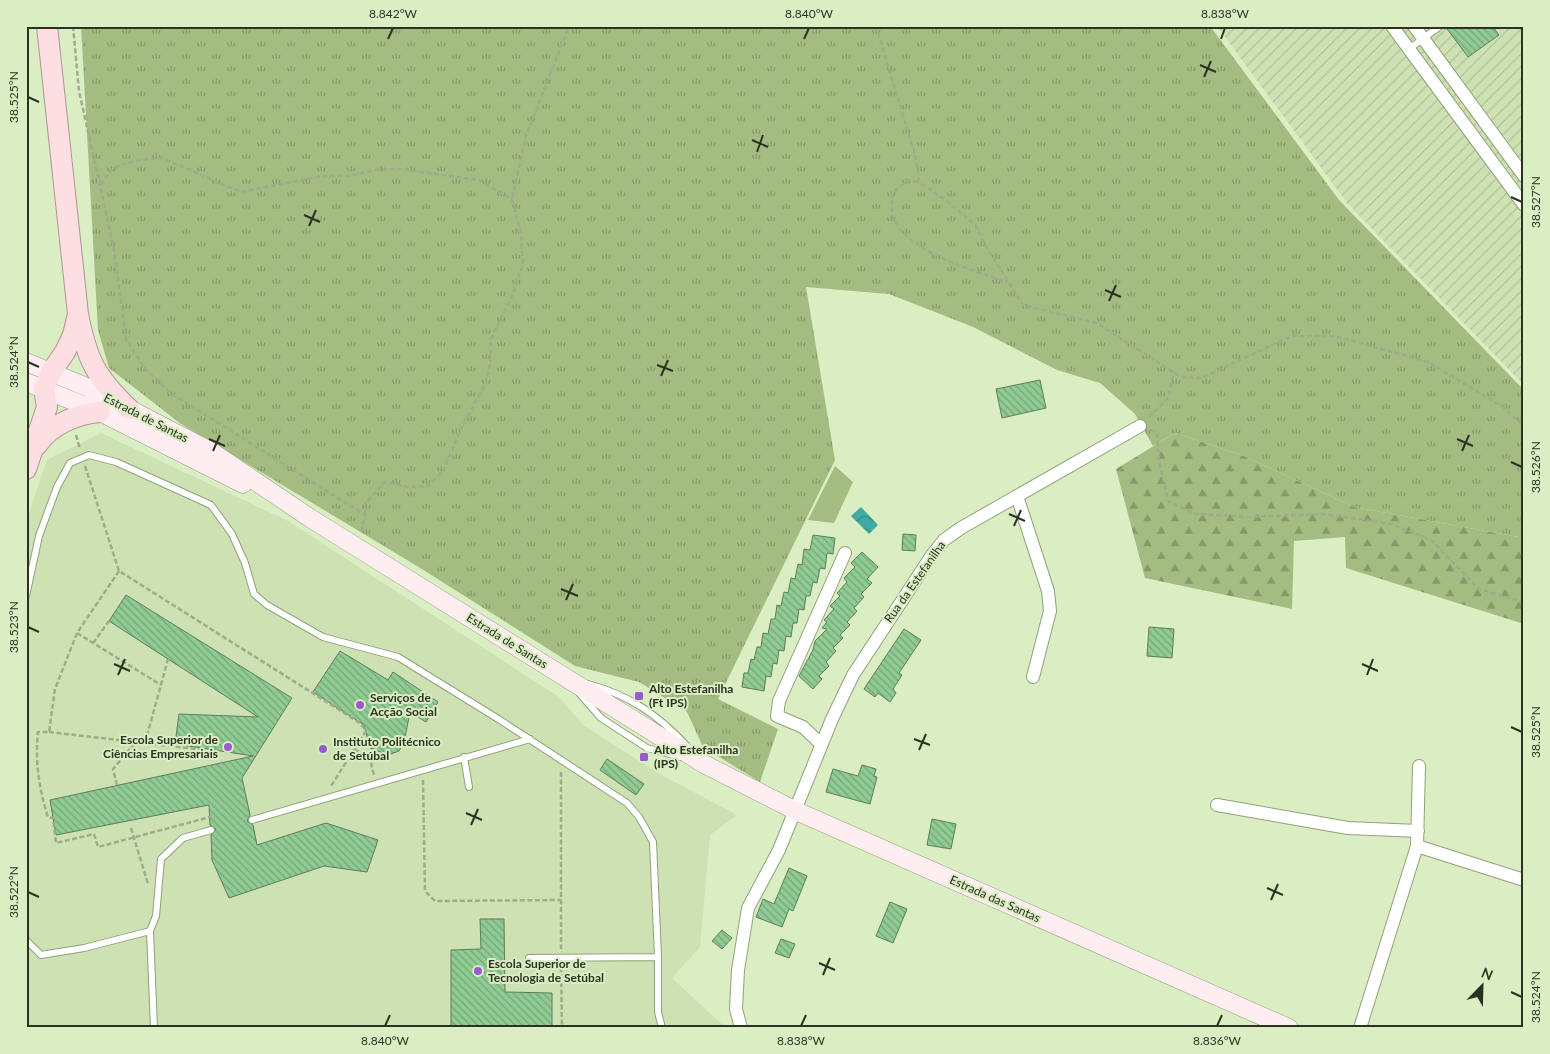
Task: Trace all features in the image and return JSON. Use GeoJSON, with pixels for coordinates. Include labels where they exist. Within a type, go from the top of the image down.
{"type":"FeatureCollection","features":[{"type":"Feature","properties":{"kind":"main road"},"geometry":{"type":"LineString","coordinates":[[47,26],[78,314],[85,347],[93,366],[105,386],[129,409]]}},
{"type":"Feature","properties":{"kind":"main road"},"geometry":{"type":"LineString","coordinates":[[28,463],[48,406],[41,381],[65,352],[73,335],[78,314]]}},
{"type":"Feature","properties":{"kind":"main road","name":"Estrada de Santas"},"geometry":{"type":"LineString","coordinates":[[26,362],[41,381],[310,518]]}},
{"type":"Feature","properties":{"kind":"main road","name":"Estrada de Santas"},"geometry":{"type":"LineString","coordinates":[[41,381],[129,409],[212,452],[310,518],[704,764]]}},
{"type":"Feature","properties":{"kind":"main road"},"geometry":{"type":"LineString","coordinates":[[28,463],[45,435],[65,421],[79,415],[100,412]]}},
{"type":"Feature","properties":{"kind":"main road","name":"Estrada das Santas"},"geometry":{"type":"LineString","coordinates":[[704,764],[794,810],[1289,1028]]}},
{"type":"Feature","properties":{"kind":"street"},"geometry":{"type":"LineString","coordinates":[[1392,26],[1524,205]]}},
{"type":"Feature","properties":{"kind":"street"},"geometry":{"type":"LineString","coordinates":[[1414,26],[1524,176]]}},
{"type":"Feature","properties":{"kind":"street","name":"Rua da Estefanilha"},"geometry":{"type":"LineString","coordinates":[[741,1028],[736,1009],[738,970],[748,908],[779,850],[821,744],[853,675],[932,555],[949,536],[1140,426]]}},
{"type":"Feature","properties":{"kind":"street"},"geometry":{"type":"LineString","coordinates":[[1017,496],[1048,591],[1050,611],[1034,677]]}},
{"type":"Feature","properties":{"kind":"street"},"geometry":{"type":"LineString","coordinates":[[821,744],[803,727],[777,716],[779,701],[845,553]]}},
{"type":"Feature","properties":{"kind":"street"},"geometry":{"type":"LineString","coordinates":[[1360,1028],[1417,846],[1419,766]]}},
{"type":"Feature","properties":{"kind":"street"},"geometry":{"type":"LineString","coordinates":[[1217,805],[1348,828],[1418,831]]}},
{"type":"Feature","properties":{"kind":"street"},"geometry":{"type":"LineString","coordinates":[[1417,846],[1524,880]]}},
{"type":"Feature","properties":{"kind":"lane"},"geometry":{"type":"LineString","coordinates":[[1409,49],[1440,26]]}},
{"type":"Feature","properties":{"kind":"lane"},"geometry":{"type":"LineString","coordinates":[[26,596],[39,536],[57,487],[70,463],[89,455],[116,462],[211,506],[232,534],[245,563],[254,594],[267,605],[323,637],[391,653],[627,803],[639,817],[653,842],[658,957],[658,1012],[662,1028]]}},
{"type":"Feature","properties":{"kind":"lane"},"geometry":{"type":"LineString","coordinates":[[252,820],[464,757],[530,740]]}},
{"type":"Feature","properties":{"kind":"lane"},"geometry":{"type":"LineString","coordinates":[[464,757],[469,788]]}},
{"type":"Feature","properties":{"kind":"lane"},"geometry":{"type":"LineString","coordinates":[[154,1028],[150,931],[156,916],[157,887],[161,859],[183,838],[211,830]]}},
{"type":"Feature","properties":{"kind":"lane"},"geometry":{"type":"LineString","coordinates":[[26,940],[41,955],[84,948],[150,931]]}},
{"type":"Feature","properties":{"kind":"lane"},"geometry":{"type":"LineString","coordinates":[[529,958],[658,957]]}},
{"type":"Feature","properties":{"kind":"path"},"geometry":{"type":"LineString","coordinates":[[73,26],[79,91],[114,250],[126,339],[145,369],[172,394],[365,515]]}},
{"type":"Feature","properties":{"kind":"path"},"geometry":{"type":"LineString","coordinates":[[357,547],[365,515],[365,504],[385,482],[410,486],[428,486],[443,471],[462,426],[485,385],[490,364],[491,338],[512,296],[523,264],[521,235],[512,198],[526,136],[569,26]]}},
{"type":"Feature","properties":{"kind":"path"},"geometry":{"type":"LineString","coordinates":[[876,26],[916,158],[919,182]]}},
{"type":"Feature","properties":{"kind":"path"},"geometry":{"type":"LineString","coordinates":[[100,186],[110,171],[120,165],[140,160],[162,158],[241,192],[322,176],[348,176],[375,170],[400,169],[479,180],[512,198]]}},
{"type":"Feature","properties":{"kind":"path"},"geometry":{"type":"LineString","coordinates":[[1008,282],[958,265],[914,242],[893,219],[892,193],[908,180],[919,182],[948,201],[975,225],[1023,305],[1097,323],[1181,376],[1201,378],[1292,336],[1335,336],[1428,362],[1500,405],[1524,426]]}},
{"type":"Feature","properties":{"kind":"path"},"geometry":{"type":"LineString","coordinates":[[1174,372],[1168,398],[1140,426],[1157,432],[1159,460],[1168,501],[1195,514],[1249,516],[1323,514],[1391,524],[1430,538],[1479,588],[1524,602]]}},
{"type":"Feature","properties":{"kind":"path"},"geometry":{"type":"LineString","coordinates":[[65,421],[73,426],[119,571],[360,723],[366,731],[331,785],[334,796]]}},
{"type":"Feature","properties":{"kind":"path"},"geometry":{"type":"LineString","coordinates":[[49,732],[55,689],[77,632],[119,571]]}},
{"type":"Feature","properties":{"kind":"path"},"geometry":{"type":"LineString","coordinates":[[93,643],[109,622]]}},
{"type":"Feature","properties":{"kind":"path"},"geometry":{"type":"LineString","coordinates":[[77,632],[161,685]]}},
{"type":"Feature","properties":{"kind":"path"},"geometry":{"type":"LineString","coordinates":[[145,743],[168,659]]}},
{"type":"Feature","properties":{"kind":"path"},"geometry":{"type":"LineString","coordinates":[[205,750],[38,732],[38,772],[41,794],[48,817],[53,818],[56,844],[94,834],[98,847],[210,817]]}},
{"type":"Feature","properties":{"kind":"path"},"geometry":{"type":"LineString","coordinates":[[117,785],[113,770],[136,742]]}},
{"type":"Feature","properties":{"kind":"path"},"geometry":{"type":"LineString","coordinates":[[354,749],[370,759],[376,783]]}},
{"type":"Feature","properties":{"kind":"path"},"geometry":{"type":"LineString","coordinates":[[561,760],[562,1028]]}},
{"type":"Feature","properties":{"kind":"path"},"geometry":{"type":"LineString","coordinates":[[423,769],[425,891],[436,901],[561,900]]}},
{"type":"Feature","properties":{"kind":"path"},"geometry":{"type":"LineString","coordinates":[[131,828],[149,888],[157,887]]}},
{"type":"Feature","properties":{"kind":"shaded area"},"geometry":{"type":"Polygon","coordinates":[[[1217,26],[1524,26],[1524,385],[1347,203],[1217,26]]]}},
{"type":"Feature","properties":{"kind":"shaded area","name":"Instituto Politécnico de Setúbal"},"geometry":{"type":"Polygon","coordinates":[[[101,433],[288,521],[559,697],[583,725],[658,773],[737,815],[710,835],[700,947],[672,978],[726,1028],[26,1028],[26,521],[47,460],[101,433]]]}},
{"type":"Feature","properties":{"kind":"green space"},"geometry":{"type":"Polygon","coordinates":[[[81,26],[1210,26],[1339,200],[1524,390],[1524,538],[1354,507],[1244,456],[1175,433],[1153,446],[1135,414],[1100,383],[1057,370],[973,327],[889,294],[806,287],[835,460],[718,699],[778,729],[760,782],[703,747],[687,712],[639,682],[575,666],[417,566],[181,424],[109,368],[98,330],[81,26]]]}},
{"type":"Feature","properties":{"kind":"green space"},"geometry":{"type":"Polygon","coordinates":[[[1175,433],[1244,456],[1354,507],[1524,538],[1524,624],[1346,568],[1345,537],[1294,541],[1292,609],[1145,578],[1116,469],[1175,433]]]}},
{"type":"Feature","properties":{"kind":"green space"},"geometry":{"type":"Polygon","coordinates":[[[835,466],[853,482],[834,523],[808,520],[835,466]]]}},
{"type":"Feature","properties":{"kind":"water"},"geometry":{"type":"Polygon","coordinates":[[[861,507],[878,525],[869,534],[851,516],[861,507]]]}},
{"type":"Feature","properties":{"kind":"building"},"geometry":{"type":"Polygon","coordinates":[[[1445,26],[1492,26],[1499,35],[1468,57],[1445,26]]]}},
{"type":"Feature","properties":{"kind":"building"},"geometry":{"type":"Polygon","coordinates":[[[1040,380],[1046,408],[1002,418],[996,389],[1040,380]]]}},
{"type":"Feature","properties":{"kind":"building"},"geometry":{"type":"Polygon","coordinates":[[[903,534],[916,535],[915,551],[902,550],[903,534]]]}},
{"type":"Feature","properties":{"kind":"building"},"geometry":{"type":"Polygon","coordinates":[[[813,535],[835,538],[833,554],[827,553],[825,569],[820,568],[817,583],[813,582],[810,596],[806,596],[804,610],[799,609],[797,623],[793,623],[791,637],[786,636],[784,651],[779,650],[777,664],[773,663],[771,677],[766,676],[764,691],[742,687],[744,673],[748,673],[751,659],[754,660],[757,647],[761,647],[763,633],[768,634],[771,619],[775,619],[777,605],[781,606],[784,592],[788,593],[791,578],[795,579],[798,564],[802,565],[804,549],[810,550],[813,535]]]}},
{"type":"Feature","properties":{"kind":"building"},"geometry":{"type":"Polygon","coordinates":[[[862,552],[878,567],[867,579],[872,583],[861,594],[864,597],[854,608],[857,611],[847,622],[850,625],[840,635],[843,638],[833,648],[836,651],[826,662],[829,666],[819,676],[822,679],[813,689],[799,676],[813,650],[815,641],[827,629],[822,628],[827,622],[824,620],[834,609],[830,606],[840,596],[837,593],[847,582],[844,578],[855,567],[851,563],[862,552]]]}},
{"type":"Feature","properties":{"kind":"building","name":"Escola Superior de Ciências Empresariais"},"geometry":{"type":"Polygon","coordinates":[[[126,595],[292,698],[242,778],[250,815],[247,821],[253,825],[257,845],[326,823],[378,840],[367,872],[324,866],[229,898],[212,860],[211,835],[216,829],[210,825],[209,805],[56,835],[50,800],[253,756],[175,744],[179,714],[258,717],[109,621],[126,595]]]}},
{"type":"Feature","properties":{"kind":"building"},"geometry":{"type":"Polygon","coordinates":[[[1149,627],[1174,629],[1172,658],[1147,656],[1149,627]]]}},
{"type":"Feature","properties":{"kind":"building"},"geometry":{"type":"Polygon","coordinates":[[[904,629],[921,640],[899,673],[902,675],[893,689],[896,693],[890,702],[878,693],[875,697],[864,689],[904,629]]]}},
{"type":"Feature","properties":{"kind":"building","name":"Serviços de Acção Social"},"geometry":{"type":"Polygon","coordinates":[[[340,651],[388,680],[393,672],[438,702],[426,722],[410,712],[404,742],[399,751],[388,755],[370,748],[364,725],[313,692],[340,651]]]}},
{"type":"Feature","properties":{"kind":"building"},"geometry":{"type":"Polygon","coordinates":[[[607,759],[644,784],[636,795],[600,770],[607,759]]]}},
{"type":"Feature","properties":{"kind":"building"},"geometry":{"type":"Polygon","coordinates":[[[862,765],[876,769],[874,776],[877,777],[870,804],[826,792],[833,769],[858,776],[862,765]]]}},
{"type":"Feature","properties":{"kind":"building"},"geometry":{"type":"Polygon","coordinates":[[[932,819],[956,824],[951,849],[927,845],[932,819]]]}},
{"type":"Feature","properties":{"kind":"building"},"geometry":{"type":"Polygon","coordinates":[[[789,868],[807,876],[793,911],[789,909],[782,927],[756,917],[763,899],[774,904],[789,868]]]}},
{"type":"Feature","properties":{"kind":"building"},"geometry":{"type":"Polygon","coordinates":[[[890,902],[907,909],[893,943],[876,936],[890,902]]]}},
{"type":"Feature","properties":{"kind":"building","name":"Escola Superior de Tecnologia de Setúbal"},"geometry":{"type":"Polygon","coordinates":[[[480,919],[504,919],[505,992],[552,993],[552,1028],[451,1028],[451,950],[481,949],[480,919]]]}},
{"type":"Feature","properties":{"kind":"building"},"geometry":{"type":"Polygon","coordinates":[[[722,930],[732,938],[722,949],[712,941],[722,930]]]}},
{"type":"Feature","properties":{"kind":"building"},"geometry":{"type":"Polygon","coordinates":[[[781,939],[795,944],[789,958],[775,953],[781,939]]]}},
{"type":"Feature","properties":{"kind":"place","name":"Alto Estefanilha (Ft IPS)"},"geometry":{"type":"Point","coordinates":[639,696]}},
{"type":"Feature","properties":{"kind":"place","name":"Serviços de Acção Social"},"geometry":{"type":"Point","coordinates":[360,705]}},
{"type":"Feature","properties":{"kind":"place","name":"Escola Superior de Ciências Empresariais"},"geometry":{"type":"Point","coordinates":[228,747]}},
{"type":"Feature","properties":{"kind":"place","name":"Instituto Politécnico de Setúbal"},"geometry":{"type":"Point","coordinates":[323,749]}},
{"type":"Feature","properties":{"kind":"place","name":"Alto Estefanilha (IPS)"},"geometry":{"type":"Point","coordinates":[644,757]}},
{"type":"Feature","properties":{"kind":"place","name":"Escola Superior de Tecnologia de Setúbal"},"geometry":{"type":"Point","coordinates":[478,971]}}]}
